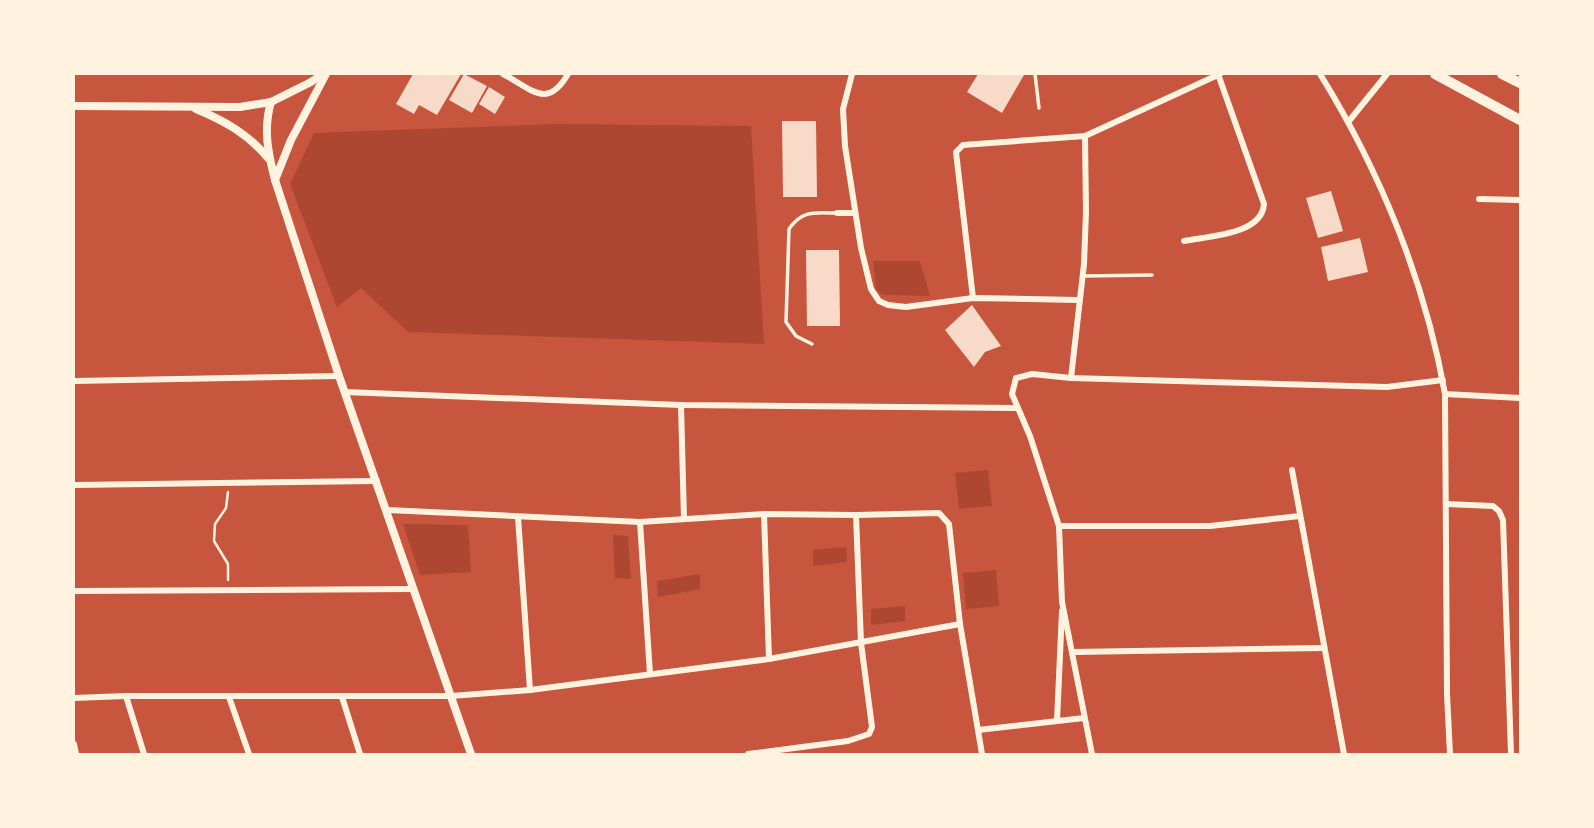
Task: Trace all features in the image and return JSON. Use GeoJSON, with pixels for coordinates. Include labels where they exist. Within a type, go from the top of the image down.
{"type":"FeatureCollection","features":[{"type":"Feature","properties":{"kind":"main road"},"geometry":{"type":"LineString","coordinates":[[1435,74],[1521,120]]}},
{"type":"Feature","properties":{"kind":"main road"},"geometry":{"type":"LineString","coordinates":[[1502,74],[1521,83]]}},
{"type":"Feature","properties":{"kind":"street"},"geometry":{"type":"LineString","coordinates":[[74,106],[240,107],[271,102],[325,74]]}},
{"type":"Feature","properties":{"kind":"street"},"geometry":{"type":"LineString","coordinates":[[275,180],[291,139],[325,74]]}},
{"type":"Feature","properties":{"kind":"street"},"geometry":{"type":"LineString","coordinates":[[503,74],[541,94],[551,94],[560,88],[568,74]]}},
{"type":"Feature","properties":{"kind":"street"},"geometry":{"type":"LineString","coordinates":[[852,74],[843,109],[845,146],[855,213],[871,289],[879,301],[906,307],[973,298],[1078,300]]}},
{"type":"Feature","properties":{"kind":"street"},"geometry":{"type":"LineString","coordinates":[[973,298],[956,152],[958,148],[963,145],[1085,136],[1219,74],[1264,204],[1263,213],[1255,224],[1243,229],[1184,241]]}},
{"type":"Feature","properties":{"kind":"street"},"geometry":{"type":"LineString","coordinates":[[1320,74],[1349,121],[1394,218],[1424,301],[1443,380],[1450,754]]}},
{"type":"Feature","properties":{"kind":"street"},"geometry":{"type":"LineString","coordinates":[[1349,121],[1387,74]]}},
{"type":"Feature","properties":{"kind":"street"},"geometry":{"type":"LineString","coordinates":[[271,102],[266,128],[275,180],[339,376],[471,754]]}},
{"type":"Feature","properties":{"kind":"street"},"geometry":{"type":"LineString","coordinates":[[194,107],[239,130],[255,142],[270,160]]}},
{"type":"Feature","properties":{"kind":"street"},"geometry":{"type":"LineString","coordinates":[[1071,378],[1086,212],[1085,136]]}},
{"type":"Feature","properties":{"kind":"street"},"geometry":{"type":"LineString","coordinates":[[1479,199],[1521,200]]}},
{"type":"Feature","properties":{"kind":"street"},"geometry":{"type":"LineString","coordinates":[[838,213],[855,213]]}},
{"type":"Feature","properties":{"kind":"street"},"geometry":{"type":"LineString","coordinates":[[1057,721],[1062,602],[1059,527],[1030,436],[1016,408],[1012,394],[1016,379],[1032,374],[1071,378],[1387,387],[1443,380]]}},
{"type":"Feature","properties":{"kind":"street"},"geometry":{"type":"LineString","coordinates":[[74,381],[339,376]]}},
{"type":"Feature","properties":{"kind":"street"},"geometry":{"type":"LineString","coordinates":[[345,392],[681,405],[1016,408]]}},
{"type":"Feature","properties":{"kind":"street"},"geometry":{"type":"LineString","coordinates":[[1445,394],[1521,398]]}},
{"type":"Feature","properties":{"kind":"street"},"geometry":{"type":"LineString","coordinates":[[681,405],[684,519]]}},
{"type":"Feature","properties":{"kind":"street"},"geometry":{"type":"LineString","coordinates":[[1292,470],[1344,754]]}},
{"type":"Feature","properties":{"kind":"street"},"geometry":{"type":"LineString","coordinates":[[74,485],[377,481]]}},
{"type":"Feature","properties":{"kind":"street"},"geometry":{"type":"LineString","coordinates":[[1446,504],[1493,506],[1503,520],[1511,754]]}},
{"type":"Feature","properties":{"kind":"street"},"geometry":{"type":"LineString","coordinates":[[388,510],[640,522],[764,514],[856,516],[934,512],[944,517],[948,524],[960,624],[982,754]]}},
{"type":"Feature","properties":{"kind":"street"},"geometry":{"type":"LineString","coordinates":[[764,514],[769,659]]}},
{"type":"Feature","properties":{"kind":"street"},"geometry":{"type":"LineString","coordinates":[[748,754],[848,741],[869,734],[872,727],[862,643],[856,516]]}},
{"type":"Feature","properties":{"kind":"street"},"geometry":{"type":"LineString","coordinates":[[1059,527],[1210,526],[1300,516]]}},
{"type":"Feature","properties":{"kind":"street"},"geometry":{"type":"LineString","coordinates":[[518,517],[530,690]]}},
{"type":"Feature","properties":{"kind":"street"},"geometry":{"type":"LineString","coordinates":[[640,522],[650,674]]}},
{"type":"Feature","properties":{"kind":"street"},"geometry":{"type":"LineString","coordinates":[[74,592],[413,589]]}},
{"type":"Feature","properties":{"kind":"street"},"geometry":{"type":"LineString","coordinates":[[1062,602],[1092,754]]}},
{"type":"Feature","properties":{"kind":"street"},"geometry":{"type":"LineString","coordinates":[[74,698],[451,696],[530,690],[769,659],[960,624]]}},
{"type":"Feature","properties":{"kind":"street"},"geometry":{"type":"LineString","coordinates":[[1073,652],[1323,648]]}},
{"type":"Feature","properties":{"kind":"street"},"geometry":{"type":"LineString","coordinates":[[126,696],[144,754]]}},
{"type":"Feature","properties":{"kind":"street"},"geometry":{"type":"LineString","coordinates":[[342,696],[360,754]]}},
{"type":"Feature","properties":{"kind":"street"},"geometry":{"type":"LineString","coordinates":[[229,697],[249,754]]}},
{"type":"Feature","properties":{"kind":"street"},"geometry":{"type":"LineString","coordinates":[[978,730],[1084,718]]}},
{"type":"Feature","properties":{"kind":"street"},"geometry":{"type":"LineString","coordinates":[[74,744],[76,754]]}},
{"type":"Feature","properties":{"kind":"lane"},"geometry":{"type":"LineString","coordinates":[[1035,74],[1038,108]]}},
{"type":"Feature","properties":{"kind":"lane"},"geometry":{"type":"LineString","coordinates":[[812,344],[796,336],[786,321],[789,229],[795,219],[803,214],[838,213]]}},
{"type":"Feature","properties":{"kind":"lane"},"geometry":{"type":"LineString","coordinates":[[1082,276],[1153,275]]}},
{"type":"Feature","properties":{"kind":"path"},"geometry":{"type":"LineString","coordinates":[[228,483],[226,508],[215,524],[215,541],[228,564],[229,590]]}},
{"type":"Feature","properties":{"kind":"shaded area"},"geometry":{"type":"Polygon","coordinates":[[[557,124],[751,126],[764,344],[408,332],[361,288],[337,307],[290,184],[314,133],[557,124]]]}},
{"type":"Feature","properties":{"kind":"shaded area"},"geometry":{"type":"Polygon","coordinates":[[[873,261],[920,261],[930,296],[882,295],[876,289],[873,261]]]}},
{"type":"Feature","properties":{"kind":"shaded area"},"geometry":{"type":"Polygon","coordinates":[[[988,470],[992,506],[959,509],[955,473],[988,470]]]}},
{"type":"Feature","properties":{"kind":"shaded area"},"geometry":{"type":"Polygon","coordinates":[[[403,524],[468,525],[471,572],[420,575],[403,524]]]}},
{"type":"Feature","properties":{"kind":"shaded area"},"geometry":{"type":"Polygon","coordinates":[[[613,535],[628,536],[631,579],[615,578],[613,535]]]}},
{"type":"Feature","properties":{"kind":"shaded area"},"geometry":{"type":"Polygon","coordinates":[[[846,547],[847,562],[813,566],[813,550],[846,547]]]}},
{"type":"Feature","properties":{"kind":"shaded area"},"geometry":{"type":"Polygon","coordinates":[[[996,570],[999,606],[966,609],[963,573],[996,570]]]}},
{"type":"Feature","properties":{"kind":"shaded area"},"geometry":{"type":"Polygon","coordinates":[[[700,574],[700,589],[658,597],[657,581],[700,574]]]}},
{"type":"Feature","properties":{"kind":"shaded area"},"geometry":{"type":"Polygon","coordinates":[[[905,606],[905,621],[871,625],[871,609],[905,606]]]}},
{"type":"Feature","properties":{"kind":"building"},"geometry":{"type":"Polygon","coordinates":[[[413,74],[461,74],[437,115],[419,105],[414,114],[396,104],[413,74]]]}},
{"type":"Feature","properties":{"kind":"building"},"geometry":{"type":"Polygon","coordinates":[[[464,74],[487,86],[472,113],[449,100],[464,74]]]}},
{"type":"Feature","properties":{"kind":"building"},"geometry":{"type":"Polygon","coordinates":[[[978,74],[1024,75],[1002,113],[967,92],[978,74]]]}},
{"type":"Feature","properties":{"kind":"building"},"geometry":{"type":"Polygon","coordinates":[[[489,87],[505,97],[495,114],[479,104],[489,87]]]}},
{"type":"Feature","properties":{"kind":"building"},"geometry":{"type":"Polygon","coordinates":[[[782,121],[816,121],[817,197],[783,197],[782,121]]]}},
{"type":"Feature","properties":{"kind":"building"},"geometry":{"type":"Polygon","coordinates":[[[1331,191],[1343,231],[1318,238],[1306,198],[1331,191]]]}},
{"type":"Feature","properties":{"kind":"building"},"geometry":{"type":"Polygon","coordinates":[[[1360,238],[1368,272],[1328,281],[1321,247],[1360,238]]]}},
{"type":"Feature","properties":{"kind":"building"},"geometry":{"type":"Polygon","coordinates":[[[806,250],[839,250],[840,326],[807,326],[806,250]]]}},
{"type":"Feature","properties":{"kind":"building"},"geometry":{"type":"Polygon","coordinates":[[[972,305],[1001,346],[985,352],[974,367],[945,330],[972,305]]]}}]}
